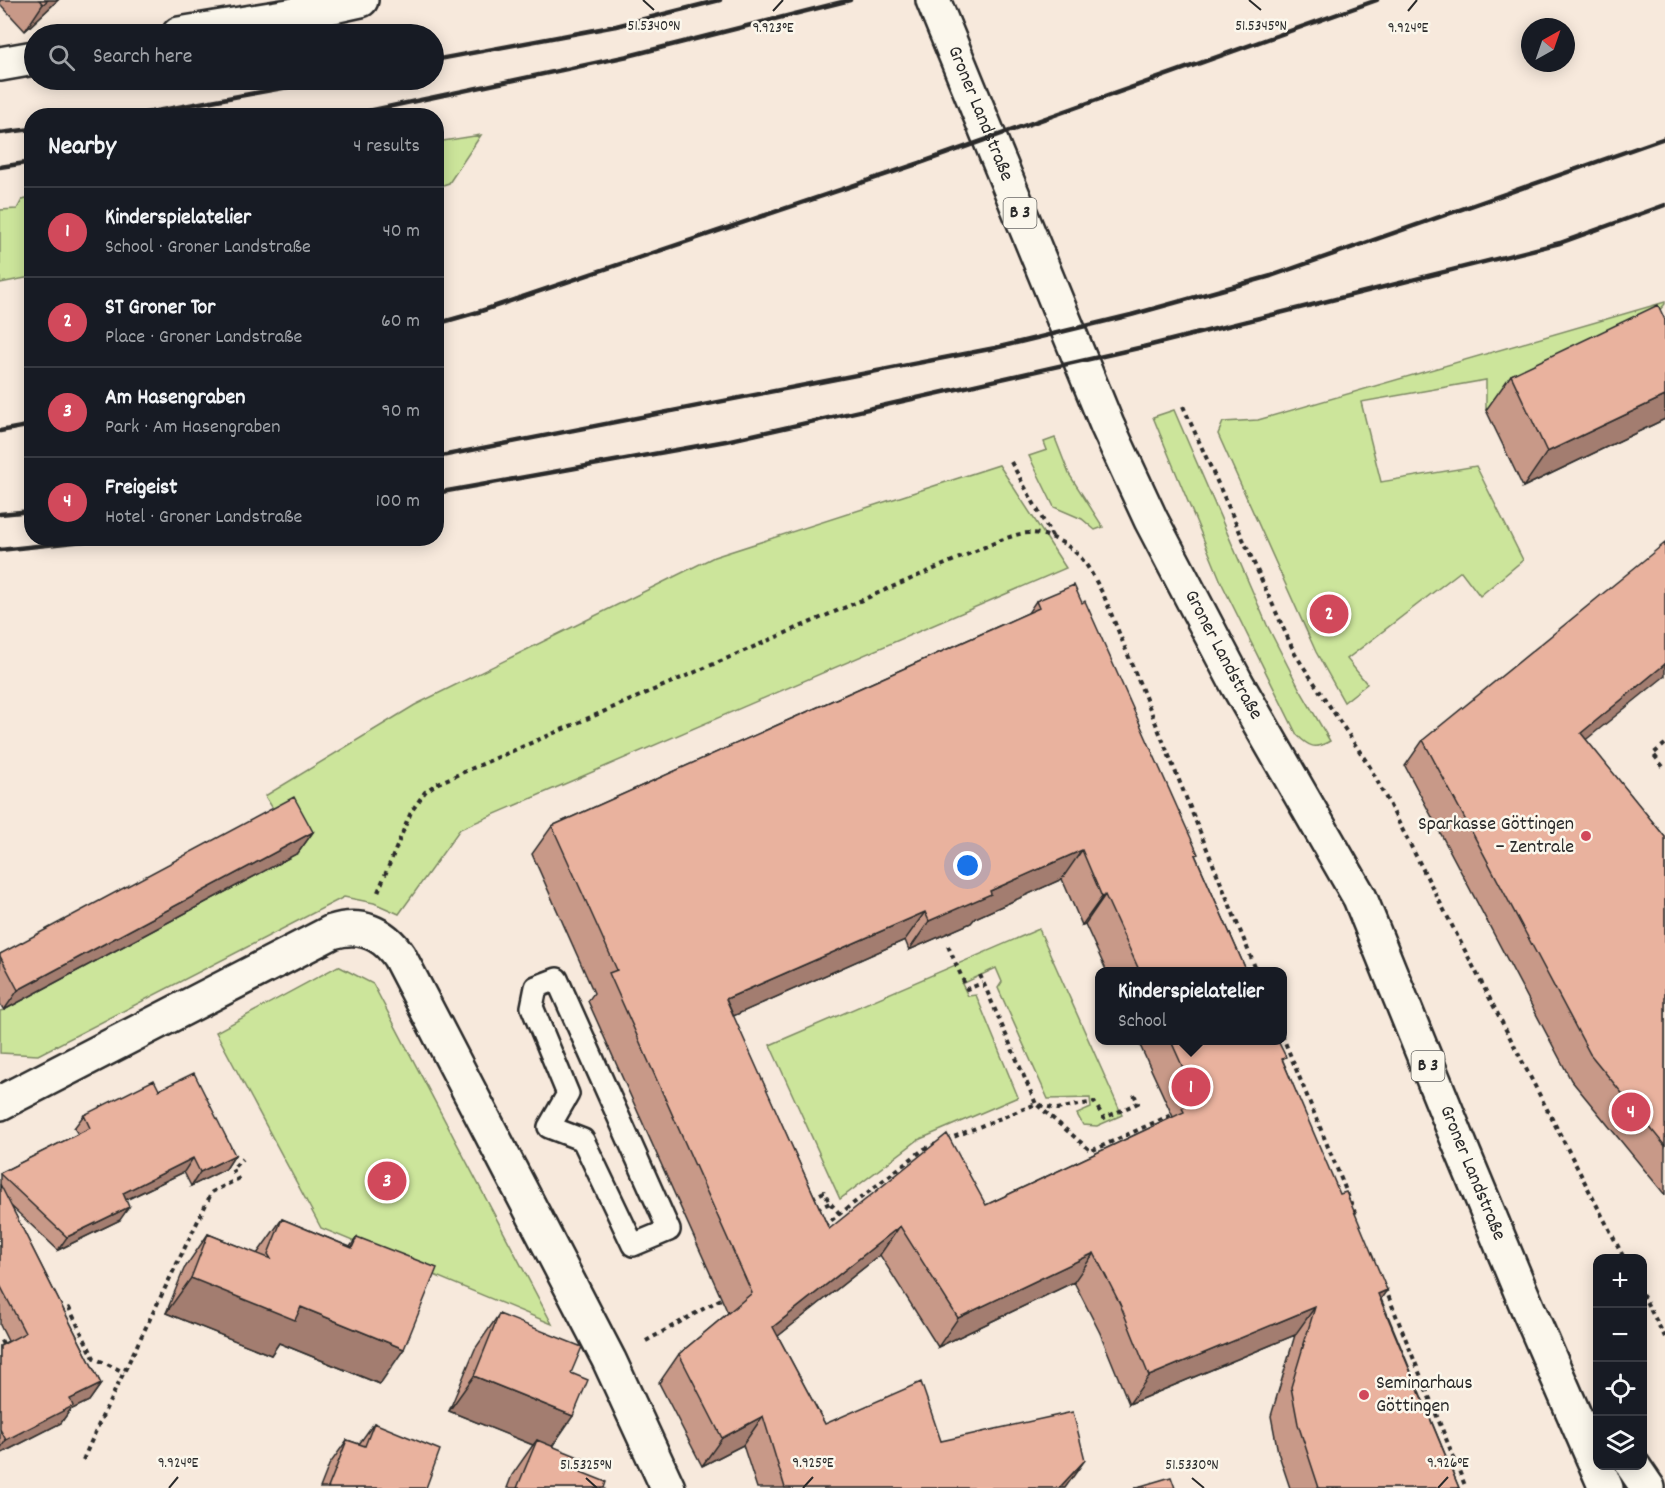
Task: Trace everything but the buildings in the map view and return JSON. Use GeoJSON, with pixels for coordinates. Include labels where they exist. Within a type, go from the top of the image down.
{"type":"FeatureCollection","features":[{"type":"Feature","properties":{"kind":"main road"},"geometry":{"type":"LineString","coordinates":[[240,24],[361,0]]}},
{"type":"Feature","properties":{"kind":"main road","name":"Groner Landstraße"},"geometry":{"type":"LineString","coordinates":[[933,0],[1107,425],[1151,520],[1237,684],[1360,898],[1526,1304],[1606,1488]]}},
{"type":"Feature","properties":{"kind":"main road"},"geometry":{"type":"LineString","coordinates":[[0,64],[24,60]]}},
{"type":"Feature","properties":{"kind":"main road"},"geometry":{"type":"LineString","coordinates":[[0,1103],[332,932],[347,928],[365,929],[377,934],[399,956],[609,1360],[668,1488]]}},
{"type":"Feature","properties":{"kind":"main road","name":"Groner Landstraße"},"geometry":{"type":"LineString","coordinates":[[1526,1304],[1593,1404]]}},
{"type":"Feature","properties":{"kind":"main road"},"geometry":{"type":"LineString","coordinates":[[1636,1470],[1648,1488]]}},
{"type":"Feature","properties":{"kind":"lane"},"geometry":{"type":"LineString","coordinates":[[557,979],[669,1230],[633,1245],[583,1140],[549,1127],[567,1094],[532,1007],[536,987],[557,979]]}},
{"type":"Feature","properties":{"kind":"path"},"geometry":{"type":"LineString","coordinates":[[1183,406],[1295,654],[1370,767],[1622,1254]]}},
{"type":"Feature","properties":{"kind":"path"},"geometry":{"type":"LineString","coordinates":[[1011,462],[1053,539]]}},
{"type":"Feature","properties":{"kind":"path"},"geometry":{"type":"LineString","coordinates":[[365,929],[411,813],[425,792],[436,784],[1001,540],[1026,533],[1037,533],[1064,544],[1080,557],[1104,596],[1255,967]]}},
{"type":"Feature","properties":{"kind":"path"},"geometry":{"type":"LineString","coordinates":[[1665,744],[1653,754],[1665,769]]}},
{"type":"Feature","properties":{"kind":"path"},"geometry":{"type":"LineString","coordinates":[[948,946],[967,990],[983,982]]}},
{"type":"Feature","properties":{"kind":"path"},"geometry":{"type":"LineString","coordinates":[[981,975],[1036,1104],[1091,1151],[1171,1115]]}},
{"type":"Feature","properties":{"kind":"path"},"geometry":{"type":"LineString","coordinates":[[1286,1045],[1360,1225]]}},
{"type":"Feature","properties":{"kind":"path"},"geometry":{"type":"LineString","coordinates":[[1282,1065],[1293,1060]]}},
{"type":"Feature","properties":{"kind":"path"},"geometry":{"type":"LineString","coordinates":[[822,1227],[924,1149],[1036,1104],[1057,1109],[1094,1102],[1104,1118],[1138,1102],[1133,1092]]}},
{"type":"Feature","properties":{"kind":"path"},"geometry":{"type":"LineString","coordinates":[[83,1460],[212,1192],[238,1179],[232,1169],[242,1159]]}},
{"type":"Feature","properties":{"kind":"path"},"geometry":{"type":"LineString","coordinates":[[808,1200],[824,1192],[840,1214]]}},
{"type":"Feature","properties":{"kind":"path"},"geometry":{"type":"LineString","coordinates":[[811,1211],[830,1203]]}},
{"type":"Feature","properties":{"kind":"path"},"geometry":{"type":"LineString","coordinates":[[1381,1278],[1466,1488]]}},
{"type":"Feature","properties":{"kind":"path"},"geometry":{"type":"LineString","coordinates":[[609,1360],[721,1299]]}},
{"type":"Feature","properties":{"kind":"path"},"geometry":{"type":"LineString","coordinates":[[1647,1303],[1665,1337]]}},
{"type":"Feature","properties":{"kind":"path"},"geometry":{"type":"LineString","coordinates":[[59,1313],[69,1308],[94,1358],[124,1372]]}},
{"type":"Feature","properties":{"kind":"path"},"geometry":{"type":"LineString","coordinates":[[0,1343],[20,1333]]}},
{"type":"Feature","properties":{"kind":"green space"},"geometry":{"type":"Polygon","coordinates":[[[481,135],[449,183],[444,185],[444,141],[481,135]]]}},
{"type":"Feature","properties":{"kind":"green space"},"geometry":{"type":"Polygon","coordinates":[[[24,200],[24,278],[0,283],[0,210],[17,209],[24,200]]]}},
{"type":"Feature","properties":{"kind":"green space"},"geometry":{"type":"Polygon","coordinates":[[[1665,302],[1633,340],[1486,410],[1486,380],[1361,402],[1381,482],[1476,466],[1523,560],[1480,596],[1461,571],[1347,659],[1367,684],[1344,702],[1316,652],[1218,434],[1223,422],[1258,420],[1665,302]]]}},
{"type":"Feature","properties":{"kind":"green space"},"geometry":{"type":"Polygon","coordinates":[[[1174,410],[1267,625],[1299,688],[1330,741],[1325,744],[1312,746],[1297,735],[1222,584],[1153,417],[1174,410]]]}},
{"type":"Feature","properties":{"kind":"green space"},"geometry":{"type":"Polygon","coordinates":[[[1055,438],[1069,474],[1103,527],[1095,530],[1082,519],[1054,507],[1029,456],[1047,450],[1044,442],[1055,438]]]}},
{"type":"Feature","properties":{"kind":"green space"},"geometry":{"type":"Polygon","coordinates":[[[999,465],[1066,568],[460,829],[399,914],[374,903],[344,897],[38,1055],[0,1053],[0,1011],[279,818],[265,796],[415,705],[714,557],[999,465]]]}},
{"type":"Feature","properties":{"kind":"green space"},"geometry":{"type":"Polygon","coordinates":[[[1039,929],[1122,1115],[1097,1126],[1083,1125],[1077,1114],[1091,1108],[1090,1098],[1048,1099],[998,988],[1002,982],[996,968],[962,984],[968,996],[976,995],[1018,1097],[918,1140],[840,1199],[770,1045],[1039,929]]]}},
{"type":"Feature","properties":{"kind":"green space"},"geometry":{"type":"Polygon","coordinates":[[[338,966],[373,984],[552,1324],[321,1228],[216,1032],[338,966]]]}},
{"type":"Feature","properties":{"kind":"railway"},"geometry":{"type":"LineString","coordinates":[[444,58],[616,26],[720,0]]}},
{"type":"Feature","properties":{"kind":"railway"},"geometry":{"type":"LineString","coordinates":[[383,108],[628,56],[850,0]]}},
{"type":"Feature","properties":{"kind":"railway"},"geometry":{"type":"LineString","coordinates":[[444,322],[920,163],[1377,0]]}},
{"type":"Feature","properties":{"kind":"railway"},"geometry":{"type":"LineString","coordinates":[[173,108],[272,90]]}},
{"type":"Feature","properties":{"kind":"railway"},"geometry":{"type":"LineString","coordinates":[[0,133],[24,130]]}},
{"type":"Feature","properties":{"kind":"railway"},"geometry":{"type":"LineString","coordinates":[[444,455],[995,348],[1131,315],[1271,276],[1665,138]]}},
{"type":"Feature","properties":{"kind":"railway"},"geometry":{"type":"LineString","coordinates":[[0,167],[24,163]]}},
{"type":"Feature","properties":{"kind":"railway"},"geometry":{"type":"LineString","coordinates":[[444,492],[726,441],[1143,347],[1560,243],[1665,205]]}},
{"type":"Feature","properties":{"kind":"railway"},"geometry":{"type":"LineString","coordinates":[[0,431],[24,426]]}},
{"type":"Feature","properties":{"kind":"railway"},"geometry":{"type":"LineString","coordinates":[[0,514],[24,512]]}},
{"type":"Feature","properties":{"kind":"railway"},"geometry":{"type":"LineString","coordinates":[[0,550],[37,546]]}},
{"type":"Feature","properties":{"kind":"place","name":"ST Groner Tor"},"geometry":{"type":"Point","coordinates":[1329,614]}},
{"type":"Feature","properties":{"kind":"place","name":"Sparkasse Göttingen – Zentrale"},"geometry":{"type":"Point","coordinates":[1586,836]}},
{"type":"Feature","properties":{"kind":"place","name":"Kinderspielatelier"},"geometry":{"type":"Point","coordinates":[1191,1087]}},
{"type":"Feature","properties":{"kind":"place","name":"Freigeist"},"geometry":{"type":"Point","coordinates":[1631,1112]}},
{"type":"Feature","properties":{"kind":"place","name":"Am Hasengraben"},"geometry":{"type":"Point","coordinates":[387,1181]}},
{"type":"Feature","properties":{"kind":"place","name":"Seminarhaus Göttingen"},"geometry":{"type":"Point","coordinates":[1364,1395]}}]}
